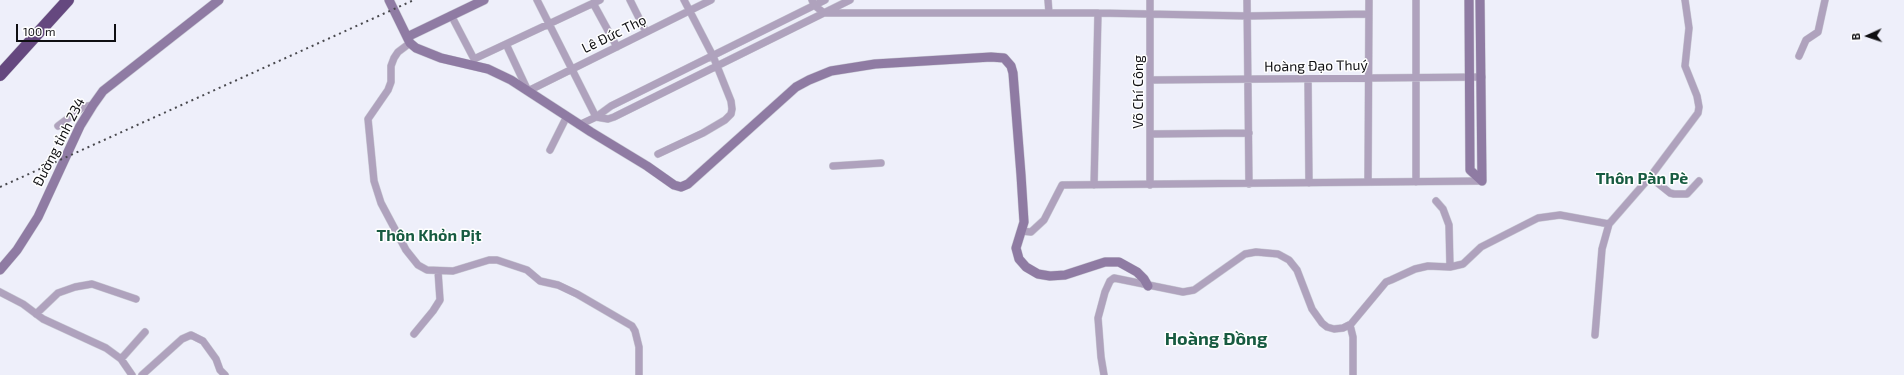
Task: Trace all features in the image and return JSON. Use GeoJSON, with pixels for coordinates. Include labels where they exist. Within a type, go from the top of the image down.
{"type":"FeatureCollection","features":[{"type":"Feature","properties":{"kind":"highway"},"geometry":{"type":"LineString","coordinates":[[0,75],[68,0]]}},
{"type":"Feature","properties":{"kind":"street","name":"Đường tỉnh 234"},"geometry":{"type":"LineString","coordinates":[[0,270],[17,250],[38,218],[80,126],[92,104],[103,91],[219,0]]}},
{"type":"Feature","properties":{"kind":"street"},"geometry":{"type":"LineString","coordinates":[[389,0],[409,40],[424,52],[488,70],[511,80],[647,166],[674,185],[681,187],[688,184],[796,87],[831,71],[875,64],[1000,57],[1007,60],[1012,73],[1024,222],[1016,248],[1019,259],[1026,267],[1038,274],[1050,276],[1065,275],[1105,262],[1119,262],[1137,272],[1148,286]]}},
{"type":"Feature","properties":{"kind":"street"},"geometry":{"type":"LineString","coordinates":[[484,0],[451,15],[409,40],[394,58],[391,66],[391,82],[388,90],[368,119],[374,181],[382,203],[406,250],[418,265],[427,270],[453,270],[488,260],[497,260],[527,270],[540,281],[558,285],[572,291],[632,326],[635,331],[639,347],[639,375]]}},
{"type":"Feature","properties":{"kind":"street"},"geometry":{"type":"LineString","coordinates":[[537,0],[596,117],[608,120],[850,0]]}},
{"type":"Feature","properties":{"kind":"street"},"geometry":{"type":"LineString","coordinates":[[451,15],[474,59],[600,0]]}},
{"type":"Feature","properties":{"kind":"street"},"geometry":{"type":"LineString","coordinates":[[630,0],[646,32]]}},
{"type":"Feature","properties":{"kind":"street"},"geometry":{"type":"LineString","coordinates":[[658,154],[703,133],[725,120],[731,114],[732,101],[713,56],[684,0]]}},
{"type":"Feature","properties":{"kind":"street","name":"Lê Đức Thọ"},"geometry":{"type":"LineString","coordinates":[[528,91],[711,0]]}},
{"type":"Feature","properties":{"kind":"street"},"geometry":{"type":"LineString","coordinates":[[580,125],[596,117],[611,106],[713,56],[813,3],[825,0]]}},
{"type":"Feature","properties":{"kind":"street"},"geometry":{"type":"LineString","coordinates":[[1048,0],[1049,13]]}},
{"type":"Feature","properties":{"kind":"street","name":"Võ Chí Công"},"geometry":{"type":"LineString","coordinates":[[1150,0],[1150,185]]}},
{"type":"Feature","properties":{"kind":"street"},"geometry":{"type":"LineString","coordinates":[[1248,0],[1249,184]]}},
{"type":"Feature","properties":{"kind":"street"},"geometry":{"type":"LineString","coordinates":[[1368,182],[1369,0]]}},
{"type":"Feature","properties":{"kind":"street"},"geometry":{"type":"LineString","coordinates":[[1416,0],[1416,182]]}},
{"type":"Feature","properties":{"kind":"street"},"geometry":{"type":"LineString","coordinates":[[1469,0],[1470,170],[1482,181]]}},
{"type":"Feature","properties":{"kind":"street"},"geometry":{"type":"LineString","coordinates":[[1480,0],[1482,181]]}},
{"type":"Feature","properties":{"kind":"street"},"geometry":{"type":"LineString","coordinates":[[1596,335],[1602,249],[1609,224],[1650,177],[1698,112],[1699,102],[1685,66],[1689,28],[1685,0]]}},
{"type":"Feature","properties":{"kind":"street"},"geometry":{"type":"LineString","coordinates":[[1799,56],[1806,40],[1818,32],[1825,0]]}},
{"type":"Feature","properties":{"kind":"street"},"geometry":{"type":"LineString","coordinates":[[593,3],[617,47]]}},
{"type":"Feature","properties":{"kind":"street"},"geometry":{"type":"LineString","coordinates":[[813,3],[824,13],[1098,13],[1248,16],[1369,14]]}},
{"type":"Feature","properties":{"kind":"street"},"geometry":{"type":"LineString","coordinates":[[1094,185],[1098,13]]}},
{"type":"Feature","properties":{"kind":"street"},"geometry":{"type":"LineString","coordinates":[[506,44],[528,91]]}},
{"type":"Feature","properties":{"kind":"street","name":"Hoàng Đạo Thuý"},"geometry":{"type":"LineString","coordinates":[[1151,80],[1482,77]]}},
{"type":"Feature","properties":{"kind":"street"},"geometry":{"type":"LineString","coordinates":[[1308,79],[1309,183]]}},
{"type":"Feature","properties":{"kind":"street"},"geometry":{"type":"LineString","coordinates":[[58,126],[83,107],[92,104]]}},
{"type":"Feature","properties":{"kind":"street"},"geometry":{"type":"LineString","coordinates":[[550,150],[567,116]]}},
{"type":"Feature","properties":{"kind":"street"},"geometry":{"type":"LineString","coordinates":[[1151,134],[1249,133]]}},
{"type":"Feature","properties":{"kind":"street"},"geometry":{"type":"LineString","coordinates":[[833,166],[881,163]]}},
{"type":"Feature","properties":{"kind":"street"},"geometry":{"type":"LineString","coordinates":[[1650,177],[1670,193],[1674,194],[1688,194],[1699,181]]}},
{"type":"Feature","properties":{"kind":"street"},"geometry":{"type":"LineString","coordinates":[[1022,231],[1031,232],[1044,220],[1062,186],[1482,181]]}},
{"type":"Feature","properties":{"kind":"street"},"geometry":{"type":"LineString","coordinates":[[1436,201],[1443,209],[1449,225],[1450,267]]}},
{"type":"Feature","properties":{"kind":"street"},"geometry":{"type":"LineString","coordinates":[[1104,375],[1098,318],[1105,292],[1110,280],[1114,278],[1183,292],[1194,290],[1245,254],[1256,252],[1278,254],[1289,260],[1297,270],[1312,309],[1322,323],[1327,327],[1334,329],[1343,328],[1350,325],[1386,282],[1415,269],[1434,266],[1450,267],[1463,264],[1481,247],[1543,216],[1560,215],[1609,224]]}},
{"type":"Feature","properties":{"kind":"street"},"geometry":{"type":"LineString","coordinates":[[414,334],[434,311],[440,300],[438,271]]}},
{"type":"Feature","properties":{"kind":"street"},"geometry":{"type":"LineString","coordinates":[[36,314],[58,293],[74,287],[92,284],[136,299]]}},
{"type":"Feature","properties":{"kind":"street"},"geometry":{"type":"LineString","coordinates":[[0,292],[24,304],[36,314],[59,327],[106,348],[121,359],[132,375]]}},
{"type":"Feature","properties":{"kind":"street"},"geometry":{"type":"LineString","coordinates":[[1350,325],[1352,332],[1353,375]]}},
{"type":"Feature","properties":{"kind":"street"},"geometry":{"type":"LineString","coordinates":[[121,359],[145,332]]}},
{"type":"Feature","properties":{"kind":"street"},"geometry":{"type":"LineString","coordinates":[[142,375],[182,339],[191,334],[203,341],[216,359],[220,370],[225,375]]}},
{"type":"Feature","properties":{"kind":"railway"},"geometry":{"type":"LineString","coordinates":[[0,187],[414,0]]}},
{"type":"Feature","properties":{"kind":"district","name":"Thôn Pàn Pè"},"geometry":{"type":"Point","coordinates":[1642,179]}},
{"type":"Feature","properties":{"kind":"district","name":"Thôn Khỏn Pịt"},"geometry":{"type":"Point","coordinates":[429,236]}},
{"type":"Feature","properties":{"kind":"district","name":"Hoàng Đồng"},"geometry":{"type":"Point","coordinates":[1216,339]}}]}
